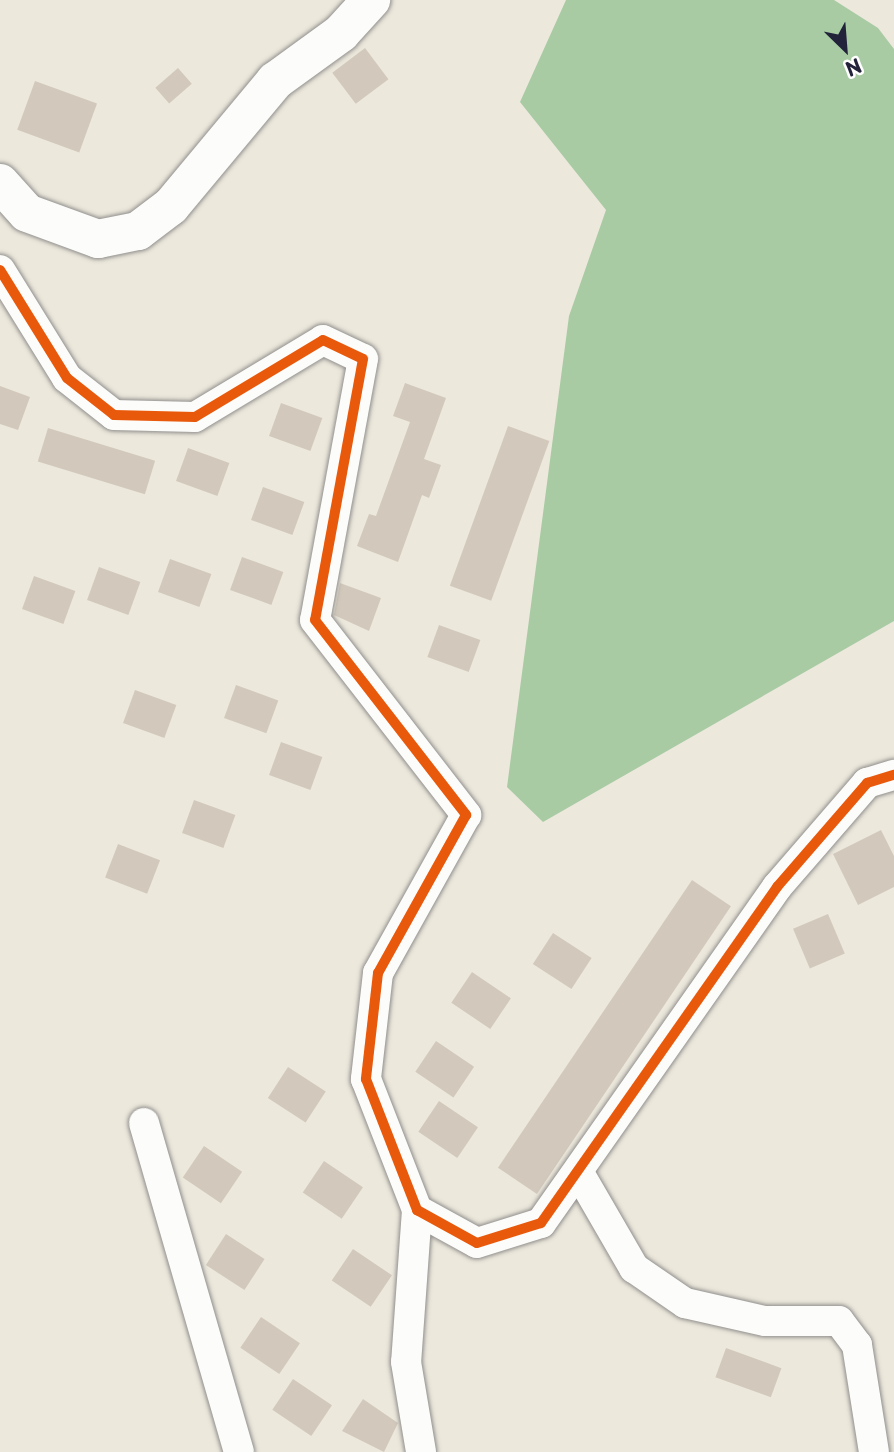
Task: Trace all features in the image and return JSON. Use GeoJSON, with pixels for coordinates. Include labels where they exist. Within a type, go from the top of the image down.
{"type":"FeatureCollection","features":[{"type":"Feature","properties":{"kind":"street"},"geometry":{"type":"LineString","coordinates":[[0,183],[27,213],[97,239],[138,231],[170,206],[275,81],[341,33],[371,0]]}},
{"type":"Feature","properties":{"kind":"street"},"geometry":{"type":"LineString","coordinates":[[0,270],[67,378],[114,415],[195,417],[323,340],[363,359],[316,620],[467,815],[378,973],[366,1079],[417,1210],[406,1362],[421,1452]]}},
{"type":"Feature","properties":{"kind":"street"},"geometry":{"type":"LineString","coordinates":[[417,1210],[477,1243],[541,1223],[579,1173],[777,887],[867,783],[894,775]]}},
{"type":"Feature","properties":{"kind":"street"},"geometry":{"type":"LineString","coordinates":[[144,1123],[239,1452]]}},
{"type":"Feature","properties":{"kind":"street"},"geometry":{"type":"LineString","coordinates":[[579,1173],[634,1268],[685,1303],[765,1321],[839,1321],[857,1345],[874,1452]]}},
{"type":"Feature","properties":{"kind":"green space"},"geometry":{"type":"Polygon","coordinates":[[[566,0],[834,0],[878,28],[894,49],[894,621],[543,822],[507,787],[569,316],[606,210],[520,102],[566,0]]]}},
{"type":"Feature","properties":{"kind":"building"},"geometry":{"type":"Polygon","coordinates":[[[365,48],[388,79],[356,104],[332,73],[365,48]]]}},
{"type":"Feature","properties":{"kind":"building"},"geometry":{"type":"Polygon","coordinates":[[[178,68],[192,84],[169,104],[155,88],[178,68]]]}},
{"type":"Feature","properties":{"kind":"building"},"geometry":{"type":"Polygon","coordinates":[[[35,81],[97,104],[79,152],[17,130],[35,81]]]}},
{"type":"Feature","properties":{"kind":"building"},"geometry":{"type":"Polygon","coordinates":[[[405,383],[446,398],[424,459],[441,465],[429,498],[422,495],[398,562],[357,546],[369,514],[376,516],[410,422],[393,416],[405,383]]]}},
{"type":"Feature","properties":{"kind":"building"},"geometry":{"type":"Polygon","coordinates":[[[0,386],[30,397],[18,430],[0,424],[0,386]]]}},
{"type":"Feature","properties":{"kind":"building"},"geometry":{"type":"Polygon","coordinates":[[[281,403],[322,418],[310,451],[269,436],[281,403]]]}},
{"type":"Feature","properties":{"kind":"building"},"geometry":{"type":"Polygon","coordinates":[[[508,426],[549,441],[491,601],[450,586],[508,426]]]}},
{"type":"Feature","properties":{"kind":"building"},"geometry":{"type":"Polygon","coordinates":[[[48,428],[155,461],[145,494],[38,461],[48,428]]]}},
{"type":"Feature","properties":{"kind":"building"},"geometry":{"type":"Polygon","coordinates":[[[188,448],[229,463],[217,496],[176,481],[188,448]]]}},
{"type":"Feature","properties":{"kind":"building"},"geometry":{"type":"Polygon","coordinates":[[[263,487],[304,502],[292,535],[251,520],[263,487]]]}},
{"type":"Feature","properties":{"kind":"building"},"geometry":{"type":"Polygon","coordinates":[[[242,557],[283,572],[271,605],[230,590],[242,557]]]}},
{"type":"Feature","properties":{"kind":"building"},"geometry":{"type":"Polygon","coordinates":[[[170,559],[211,574],[199,607],[158,592],[170,559]]]}},
{"type":"Feature","properties":{"kind":"building"},"geometry":{"type":"Polygon","coordinates":[[[99,567],[140,582],[128,615],[87,600],[99,567]]]}},
{"type":"Feature","properties":{"kind":"building"},"geometry":{"type":"Polygon","coordinates":[[[34,576],[75,591],[63,624],[22,609],[34,576]]]}},
{"type":"Feature","properties":{"kind":"building"},"geometry":{"type":"Polygon","coordinates":[[[340,583],[381,598],[369,631],[334,615],[340,583]]]}},
{"type":"Feature","properties":{"kind":"building"},"geometry":{"type":"Polygon","coordinates":[[[439,625],[480,640],[469,672],[427,657],[439,625]]]}},
{"type":"Feature","properties":{"kind":"building"},"geometry":{"type":"Polygon","coordinates":[[[236,685],[278,700],[266,733],[224,718],[236,685]]]}},
{"type":"Feature","properties":{"kind":"building"},"geometry":{"type":"Polygon","coordinates":[[[135,690],[176,705],[164,738],[123,723],[135,690]]]}},
{"type":"Feature","properties":{"kind":"building"},"geometry":{"type":"Polygon","coordinates":[[[281,742],[322,757],[310,790],[269,775],[281,742]]]}},
{"type":"Feature","properties":{"kind":"building"},"geometry":{"type":"Polygon","coordinates":[[[194,800],[235,815],[223,848],[182,833],[194,800]]]}},
{"type":"Feature","properties":{"kind":"building"},"geometry":{"type":"Polygon","coordinates":[[[881,830],[894,856],[894,887],[858,905],[833,854],[881,830]]]}},
{"type":"Feature","properties":{"kind":"building"},"geometry":{"type":"Polygon","coordinates":[[[118,844],[160,860],[147,894],[105,878],[118,844]]]}},
{"type":"Feature","properties":{"kind":"building"},"geometry":{"type":"Polygon","coordinates":[[[692,880],[731,906],[537,1194],[498,1168],[692,880]]]}},
{"type":"Feature","properties":{"kind":"building"},"geometry":{"type":"Polygon","coordinates":[[[828,914],[845,954],[810,968],[793,929],[828,914]]]}},
{"type":"Feature","properties":{"kind":"building"},"geometry":{"type":"Polygon","coordinates":[[[553,933],[592,958],[571,989],[533,964],[553,933]]]}},
{"type":"Feature","properties":{"kind":"building"},"geometry":{"type":"Polygon","coordinates":[[[472,972],[511,998],[490,1029],[451,1003],[472,972]]]}},
{"type":"Feature","properties":{"kind":"building"},"geometry":{"type":"Polygon","coordinates":[[[436,1041],[474,1067],[453,1097],[415,1072],[436,1041]]]}},
{"type":"Feature","properties":{"kind":"building"},"geometry":{"type":"Polygon","coordinates":[[[288,1067],[326,1092],[306,1123],[268,1098],[288,1067]]]}},
{"type":"Feature","properties":{"kind":"building"},"geometry":{"type":"Polygon","coordinates":[[[439,1101],[478,1127],[457,1158],[418,1132],[439,1101]]]}},
{"type":"Feature","properties":{"kind":"building"},"geometry":{"type":"Polygon","coordinates":[[[204,1146],[242,1172],[221,1203],[183,1178],[204,1146]]]}},
{"type":"Feature","properties":{"kind":"building"},"geometry":{"type":"Polygon","coordinates":[[[324,1161],[363,1187],[342,1219],[303,1193],[324,1161]]]}},
{"type":"Feature","properties":{"kind":"building"},"geometry":{"type":"Polygon","coordinates":[[[226,1234],[265,1259],[244,1290],[206,1265],[226,1234]]]}},
{"type":"Feature","properties":{"kind":"building"},"geometry":{"type":"Polygon","coordinates":[[[353,1249],[392,1275],[371,1307],[332,1281],[353,1249]]]}},
{"type":"Feature","properties":{"kind":"building"},"geometry":{"type":"Polygon","coordinates":[[[261,1317],[300,1343],[279,1374],[240,1348],[261,1317]]]}},
{"type":"Feature","properties":{"kind":"building"},"geometry":{"type":"Polygon","coordinates":[[[726,1348],[781,1368],[771,1397],[715,1377],[726,1348]]]}},
{"type":"Feature","properties":{"kind":"building"},"geometry":{"type":"Polygon","coordinates":[[[293,1379],[332,1405],[311,1436],[272,1410],[293,1379]]]}},
{"type":"Feature","properties":{"kind":"building"},"geometry":{"type":"Polygon","coordinates":[[[363,1399],[398,1423],[384,1452],[342,1431],[363,1399]]]}},
{"type":"Feature","properties":{"kind":"cycle path"},"geometry":{"type":"LineString","coordinates":[[0,270],[67,378],[114,415],[195,417],[323,340],[363,359],[315,620],[466,815],[378,973],[366,1079],[417,1210],[477,1243],[541,1223],[777,887],[867,783],[894,775]]}}]}
